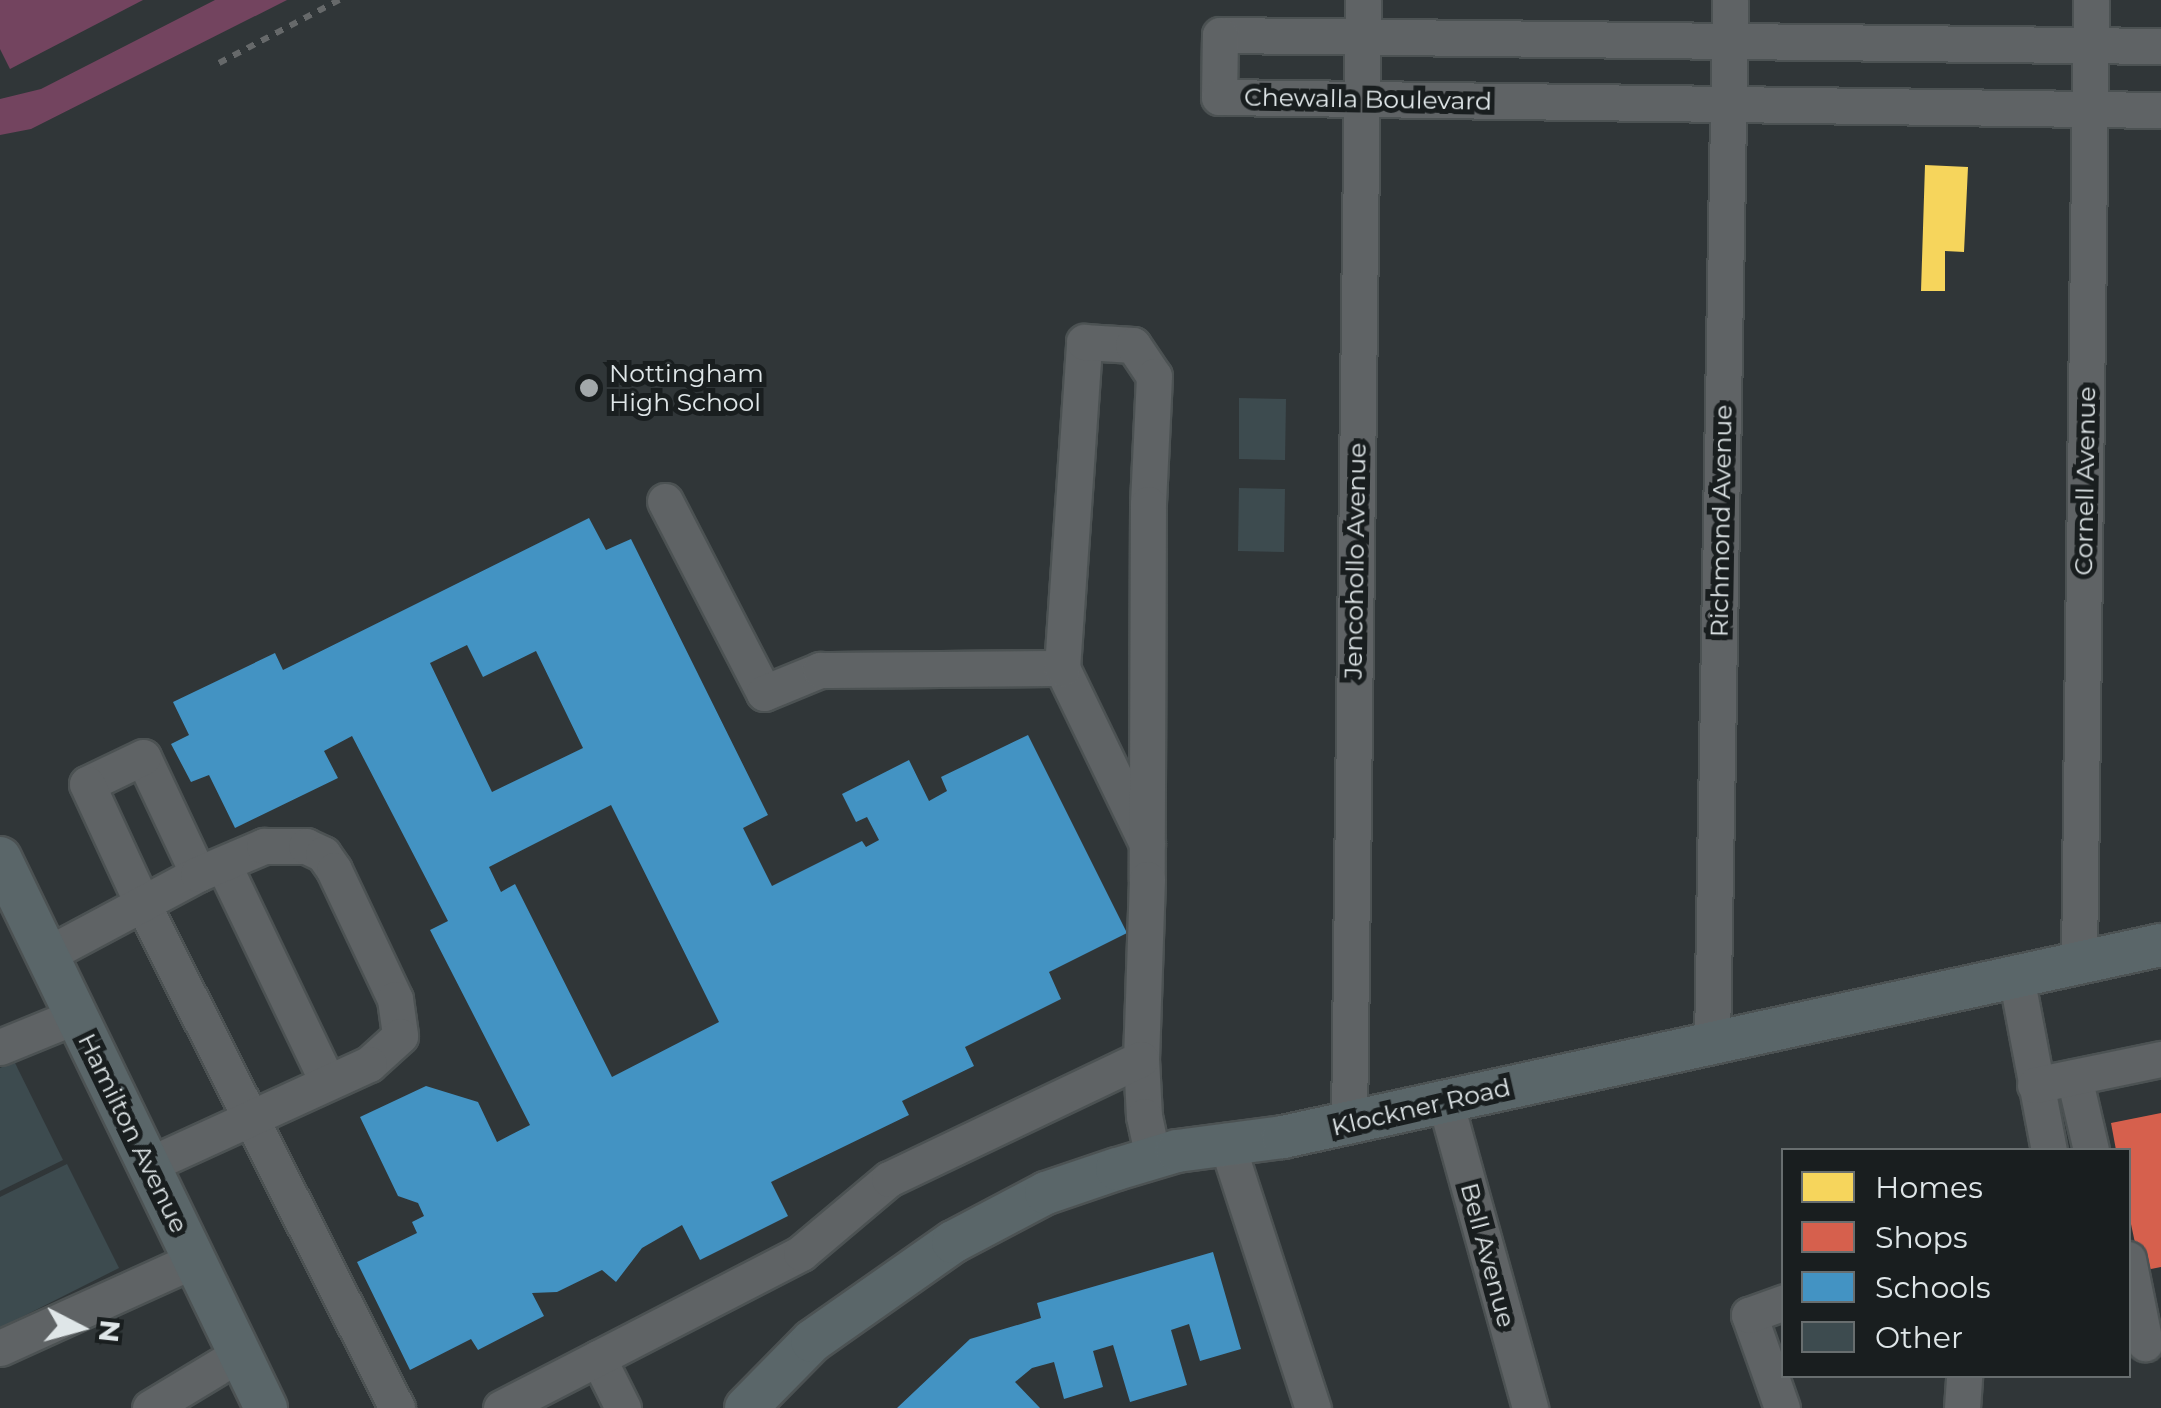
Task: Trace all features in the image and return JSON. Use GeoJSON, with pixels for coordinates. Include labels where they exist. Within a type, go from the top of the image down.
{"type":"FeatureCollection","features":[{"type":"Feature","properties":{"kind":"main road","name":"Hamilton Avenue"},"geometry":{"type":"LineString","coordinates":[[0,858],[266,1408]]}},
{"type":"Feature","properties":{"kind":"main road","name":"Klockner Road"},"geometry":{"type":"LineString","coordinates":[[746,1408],[812,1340],[953,1242],[1046,1193],[1153,1158],[1226,1142],[1283,1137],[2161,945]]}},
{"type":"Feature","properties":{"kind":"street","name":"Jencohollo Avenue"},"geometry":{"type":"LineString","coordinates":[[1349,1122],[1362,0]]}},
{"type":"Feature","properties":{"kind":"street","name":"Richmond Avenue"},"geometry":{"type":"LineString","coordinates":[[1712,1042],[1730,0]]}},
{"type":"Feature","properties":{"kind":"street","name":"Cornell Avenue"},"geometry":{"type":"LineString","coordinates":[[2079,961],[2092,0]]}},
{"type":"Feature","properties":{"kind":"street","name":"Chewalla Boulevard"},"geometry":{"type":"LineString","coordinates":[[2161,46],[1220,35],[1219,97],[2161,110]]}},
{"type":"Feature","properties":{"kind":"street"},"geometry":{"type":"LineString","coordinates":[[1146,844],[1062,668],[1079,364],[1084,342],[1133,345],[1154,376],[1148,504],[1146,844],[1141,1059],[1144,1116],[1153,1158]]}},
{"type":"Feature","properties":{"kind":"street"},"geometry":{"type":"LineString","coordinates":[[665,502],[764,692],[820,670],[1062,668]]}},
{"type":"Feature","properties":{"kind":"street"},"geometry":{"type":"LineString","coordinates":[[327,1082],[211,870],[143,756],[87,784],[142,903],[397,1408]]}},
{"type":"Feature","properties":{"kind":"street"},"geometry":{"type":"LineString","coordinates":[[46,954],[142,903],[264,846],[288,844],[323,854],[334,870],[401,1018],[400,1036],[388,1051],[148,1165]]}},
{"type":"Feature","properties":{"kind":"street"},"geometry":{"type":"LineString","coordinates":[[2016,976],[2049,1148]]}},
{"type":"Feature","properties":{"kind":"street"},"geometry":{"type":"LineString","coordinates":[[0,1047],[76,1016]]}},
{"type":"Feature","properties":{"kind":"street"},"geometry":{"type":"LineString","coordinates":[[502,1408],[801,1253],[889,1179],[1141,1059]]}},
{"type":"Feature","properties":{"kind":"street"},"geometry":{"type":"LineString","coordinates":[[2035,1086],[2161,1059]]}},
{"type":"Feature","properties":{"kind":"street"},"geometry":{"type":"LineString","coordinates":[[2074,1077],[2091,1148]]}},
{"type":"Feature","properties":{"kind":"street","name":"Bell Avenue"},"geometry":{"type":"LineString","coordinates":[[1445,1101],[1530,1408]]}},
{"type":"Feature","properties":{"kind":"street"},"geometry":{"type":"LineString","coordinates":[[1226,1142],[1313,1408]]}},
{"type":"Feature","properties":{"kind":"street"},"geometry":{"type":"LineString","coordinates":[[0,1348],[194,1260]]}},
{"type":"Feature","properties":{"kind":"street"},"geometry":{"type":"LineString","coordinates":[[2131,1275],[2145,1343]]}},
{"type":"Feature","properties":{"kind":"street"},"geometry":{"type":"LineString","coordinates":[[1781,1303],[1748,1315],[1782,1408]]}},
{"type":"Feature","properties":{"kind":"street"},"geometry":{"type":"LineString","coordinates":[[150,1408],[239,1354]]}},
{"type":"Feature","properties":{"kind":"street"},"geometry":{"type":"LineString","coordinates":[[598,1358],[623,1408]]}},
{"type":"Feature","properties":{"kind":"street"},"geometry":{"type":"LineString","coordinates":[[1962,1408],[1964,1378]]}},
{"type":"Feature","properties":{"kind":"path"},"geometry":{"type":"LineString","coordinates":[[219,63],[339,0]]}},
{"type":"Feature","properties":{"kind":"shaded area"},"geometry":{"type":"Polygon","coordinates":[[[0,0],[143,0],[10,69],[0,49],[0,0]]]}},
{"type":"Feature","properties":{"kind":"shaded area"},"geometry":{"type":"Polygon","coordinates":[[[215,0],[287,0],[31,129],[0,135],[0,99],[41,89],[215,0]]]}},
{"type":"Feature","properties":{"kind":"building: Homes"},"geometry":{"type":"Polygon","coordinates":[[[1925,165],[1968,167],[1964,252],[1945,251],[1945,291],[1921,291],[1925,165]]]}},
{"type":"Feature","properties":{"kind":"building: Shops"},"geometry":{"type":"Polygon","coordinates":[[[2161,1113],[2161,1267],[2141,1271],[2131,1224],[2131,1148],[2116,1148],[2111,1123],[2161,1113]]]}},
{"type":"Feature","properties":{"kind":"building: Schools"},"geometry":{"type":"Polygon","coordinates":[[[589,518],[606,550],[631,539],[768,815],[743,828],[772,886],[862,841],[866,847],[879,840],[867,817],[856,822],[842,794],[909,760],[929,801],[947,791],[941,777],[1028,735],[1127,933],[1049,972],[1061,999],[965,1047],[974,1066],[902,1101],[909,1115],[771,1182],[788,1216],[700,1260],[682,1225],[642,1248],[616,1282],[602,1270],[557,1292],[532,1293],[544,1316],[478,1350],[471,1339],[410,1370],[357,1262],[417,1233],[412,1222],[424,1216],[418,1203],[398,1196],[360,1117],[426,1086],[478,1102],[497,1142],[530,1125],[430,930],[448,921],[352,736],[324,751],[338,778],[235,828],[209,775],[191,782],[171,744],[189,735],[173,702],[275,653],[283,670],[589,518]],[[467,645],[430,663],[492,792],[583,748],[536,651],[483,677],[467,645]],[[611,805],[489,867],[501,892],[515,884],[612,1077],[719,1022],[611,805]]]}},
{"type":"Feature","properties":{"kind":"building: Schools"},"geometry":{"type":"Polygon","coordinates":[[[1213,1252],[1241,1349],[1200,1361],[1189,1324],[1171,1330],[1187,1385],[1130,1402],[1113,1345],[1093,1351],[1103,1387],[1064,1399],[1054,1362],[1032,1368],[1015,1382],[1040,1408],[897,1408],[970,1339],[1041,1318],[1037,1303],[1213,1252]]]}},
{"type":"Feature","properties":{"kind":"building: Other"},"geometry":{"type":"Polygon","coordinates":[[[1239,398],[1286,399],[1285,460],[1239,459],[1239,398]]]}},
{"type":"Feature","properties":{"kind":"building: Other"},"geometry":{"type":"Polygon","coordinates":[[[1239,488],[1285,489],[1284,552],[1238,551],[1239,488]]]}},
{"type":"Feature","properties":{"kind":"building: Other"},"geometry":{"type":"Polygon","coordinates":[[[14,1061],[63,1160],[0,1191],[0,1068],[14,1061]]]}},
{"type":"Feature","properties":{"kind":"building: Other"},"geometry":{"type":"Polygon","coordinates":[[[67,1164],[119,1268],[0,1328],[0,1197],[67,1164]]]}},
{"type":"Feature","properties":{"kind":"place","name":"Nottingham High School"},"geometry":{"type":"Point","coordinates":[589,388]}}]}
